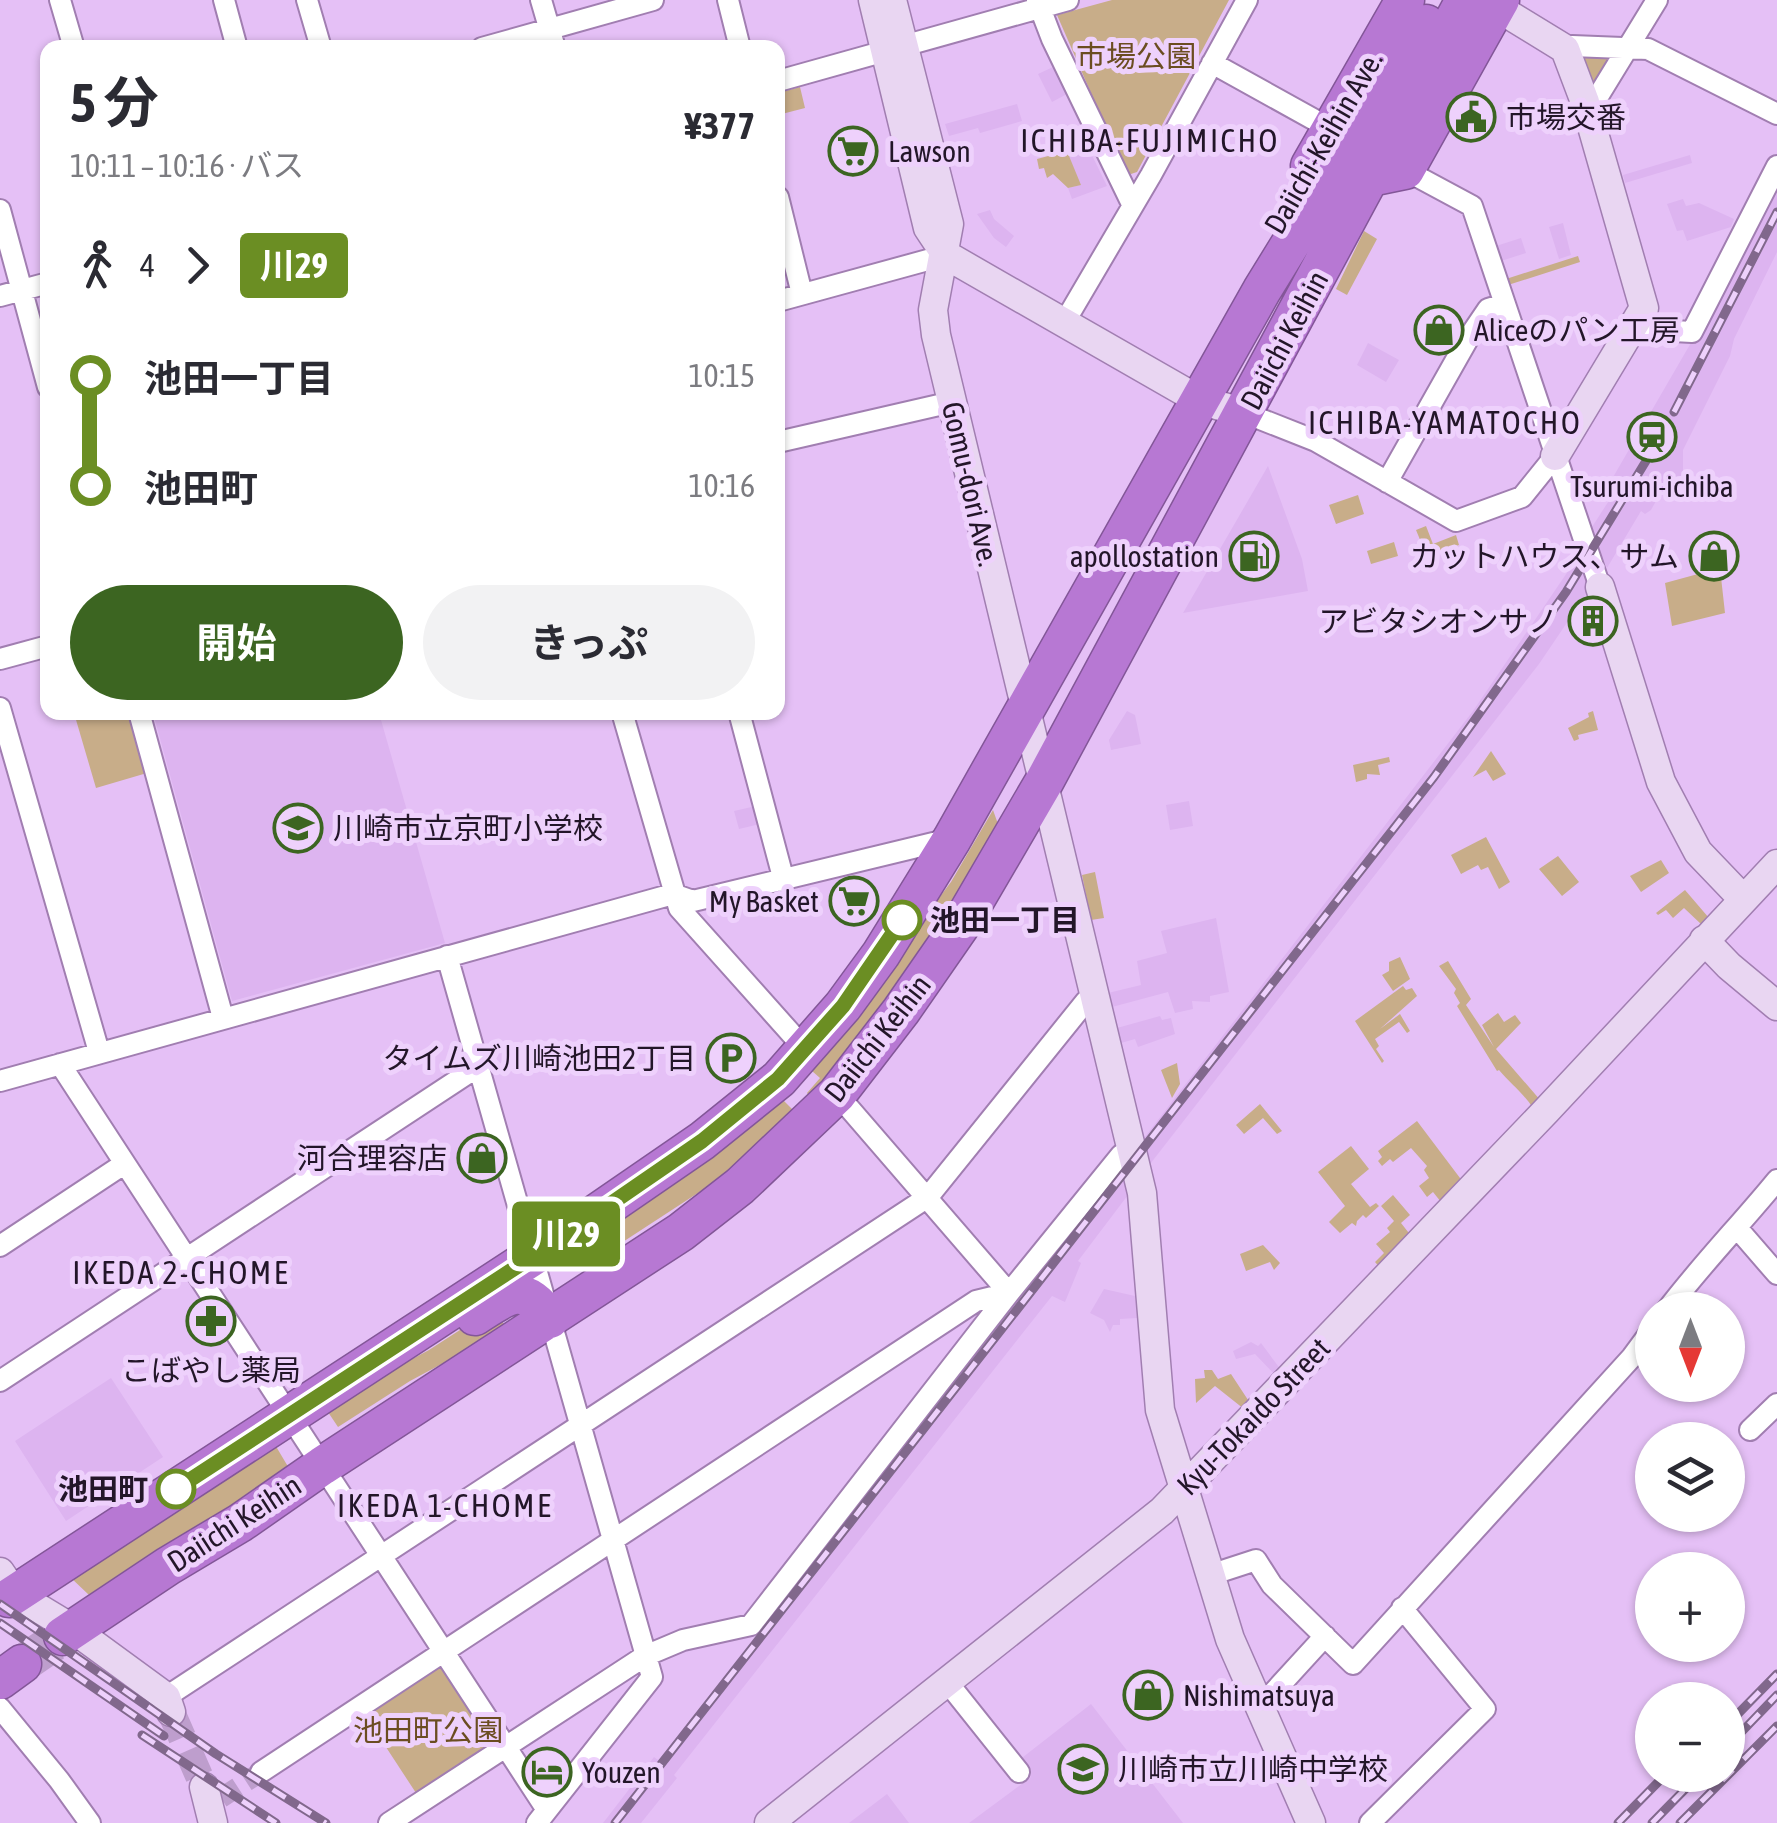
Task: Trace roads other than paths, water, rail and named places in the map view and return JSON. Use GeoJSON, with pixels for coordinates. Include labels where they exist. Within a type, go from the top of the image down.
{"type":"FeatureCollection","features":[{"type":"Feature","properties":{"kind":"highway","name":"Daiichi-Keihin Ave."},"geometry":{"type":"LineString","coordinates":[[1262,290],[1262,249],[1405,0]]}},
{"type":"Feature","properties":{"kind":"highway","name":"Daiichi Keihin"},"geometry":{"type":"LineString","coordinates":[[68,1632],[322,1466],[541,1288],[702,1141],[778,1079],[843,1006],[881,954],[952,838],[1262,290],[1440,0]]}},
{"type":"Feature","properties":{"kind":"highway"},"geometry":{"type":"LineString","coordinates":[[1388,173],[1486,2]]}},
{"type":"Feature","properties":{"kind":"highway","name":"Daiichi Keihin"},"geometry":{"type":"LineString","coordinates":[[8,1588],[324,1392],[541,1288],[681,1232],[740,1186],[838,1094],[902,1011],[960,926],[1044,782],[1245,412],[1388,173]]}},
{"type":"Feature","properties":{"kind":"street"},"geometry":{"type":"LineString","coordinates":[[60,0],[72,40]]}},
{"type":"Feature","properties":{"kind":"street"},"geometry":{"type":"LineString","coordinates":[[224,0],[234,40]]}},
{"type":"Feature","properties":{"kind":"street"},"geometry":{"type":"LineString","coordinates":[[308,0],[319,40]]}},
{"type":"Feature","properties":{"kind":"street"},"geometry":{"type":"LineString","coordinates":[[542,0],[552,38],[652,0]]}},
{"type":"Feature","properties":{"kind":"street"},"geometry":{"type":"LineString","coordinates":[[728,0],[738,40]]}},
{"type":"Feature","properties":{"kind":"street"},"geometry":{"type":"LineString","coordinates":[[873,0],[894,47]]}},
{"type":"Feature","properties":{"kind":"street"},"geometry":{"type":"LineString","coordinates":[[892,0],[894,47],[928,228],[946,255],[1199,400],[1245,412],[1316,441],[1456,521],[1522,497],[1555,456],[1644,308],[1585,102],[1564,49],[1486,2]]}},
{"type":"Feature","properties":{"kind":"street"},"geometry":{"type":"LineString","coordinates":[[785,79],[1038,4],[1068,0]]}},
{"type":"Feature","properties":{"kind":"street"},"geometry":{"type":"LineString","coordinates":[[1064,322],[1247,0]]}},
{"type":"Feature","properties":{"kind":"street"},"geometry":{"type":"LineString","coordinates":[[1585,102],[1597,98],[1657,0]]}},
{"type":"Feature","properties":{"kind":"street"},"geometry":{"type":"LineString","coordinates":[[1038,4],[1132,204]]}},
{"type":"Feature","properties":{"kind":"street"},"geometry":{"type":"LineString","coordinates":[[1564,49],[1648,49],[1777,114]]}},
{"type":"Feature","properties":{"kind":"street"},"geometry":{"type":"LineString","coordinates":[[1212,63],[1331,129]]}},
{"type":"Feature","properties":{"kind":"street"},"geometry":{"type":"LineString","coordinates":[[1638,320],[1655,330],[1692,332],[1777,166]]}},
{"type":"Feature","properties":{"kind":"street"},"geometry":{"type":"LineString","coordinates":[[1388,173],[1472,206],[1600,587],[1660,782],[1698,852],[1743,899],[1777,864]]}},
{"type":"Feature","properties":{"kind":"street"},"geometry":{"type":"LineString","coordinates":[[0,210],[40,356]]}},
{"type":"Feature","properties":{"kind":"street"},"geometry":{"type":"LineString","coordinates":[[785,225],[802,294]]}},
{"type":"Feature","properties":{"kind":"street"},"geometry":{"type":"LineString","coordinates":[[785,299],[946,255]]}},
{"type":"Feature","properties":{"kind":"street","name":"Gomu-dori Ave."},"geometry":{"type":"LineString","coordinates":[[946,255],[933,310],[1142,1194],[1160,1410],[1230,1638],[1311,1823]]}},
{"type":"Feature","properties":{"kind":"street"},"geometry":{"type":"LineString","coordinates":[[0,296],[40,285]]}},
{"type":"Feature","properties":{"kind":"street"},"geometry":{"type":"LineString","coordinates":[[1388,482],[1488,309],[1504,304]]}},
{"type":"Feature","properties":{"kind":"street"},"geometry":{"type":"LineString","coordinates":[[785,440],[952,402]]}},
{"type":"Feature","properties":{"kind":"street"},"geometry":{"type":"LineString","coordinates":[[0,660],[40,648]]}},
{"type":"Feature","properties":{"kind":"street"},"geometry":{"type":"LineString","coordinates":[[0,708],[100,1052]]}},
{"type":"Feature","properties":{"kind":"street"},"geometry":{"type":"LineString","coordinates":[[141,720],[223,1018]]}},
{"type":"Feature","properties":{"kind":"street"},"geometry":{"type":"LineString","coordinates":[[624,720],[679,908],[805,1049]]}},
{"type":"Feature","properties":{"kind":"street"},"geometry":{"type":"LineString","coordinates":[[741,720],[784,880]]}},
{"type":"Feature","properties":{"kind":"street"},"geometry":{"type":"LineString","coordinates":[[0,1082],[673,894],[693,901],[952,838]]}},
{"type":"Feature","properties":{"kind":"street","name":"Kyu-Tokaido Street"},"geometry":{"type":"LineString","coordinates":[[770,1823],[1162,1511],[1551,1106],[1743,899]]}},
{"type":"Feature","properties":{"kind":"street"},"geometry":{"type":"LineString","coordinates":[[1704,940],[1777,1006]]}},
{"type":"Feature","properties":{"kind":"street"},"geometry":{"type":"LineString","coordinates":[[60,1064],[506,1747],[542,1817],[652,1677],[447,956]]}},
{"type":"Feature","properties":{"kind":"street"},"geometry":{"type":"LineString","coordinates":[[8,1588],[168,1705],[580,1424],[928,1197],[1086,1000],[1096,998]]}},
{"type":"Feature","properties":{"kind":"street"},"geometry":{"type":"LineString","coordinates":[[0,1381],[479,1066]]}},
{"type":"Feature","properties":{"kind":"street"},"geometry":{"type":"LineString","coordinates":[[838,1094],[1009,1293]]}},
{"type":"Feature","properties":{"kind":"street"},"geometry":{"type":"LineString","coordinates":[[389,1823],[645,1656],[682,1640],[751,1625],[1009,1293],[1122,1155],[1132,1150]]}},
{"type":"Feature","properties":{"kind":"street"},"geometry":{"type":"LineString","coordinates":[[0,1246],[124,1164]]}},
{"type":"Feature","properties":{"kind":"street"},"geometry":{"type":"LineString","coordinates":[[1680,1292],[1777,1180]]}},
{"type":"Feature","properties":{"kind":"street"},"geometry":{"type":"LineString","coordinates":[[1738,1229],[1777,1274]]}},
{"type":"Feature","properties":{"kind":"street"},"geometry":{"type":"LineString","coordinates":[[261,1772],[976,1301],[1009,1293]]}},
{"type":"Feature","properties":{"kind":"street"},"geometry":{"type":"LineString","coordinates":[[1210,1575],[1256,1560],[1272,1585],[1353,1664],[1635,1352]]}},
{"type":"Feature","properties":{"kind":"street"},"geometry":{"type":"LineString","coordinates":[[1750,1430],[1777,1404]]}},
{"type":"Feature","properties":{"kind":"street"},"geometry":{"type":"LineString","coordinates":[[1370,1823],[1485,1708],[1402,1608]]}},
{"type":"Feature","properties":{"kind":"street"},"geometry":{"type":"LineString","coordinates":[[1261,1706],[1325,1636]]}},
{"type":"Feature","properties":{"kind":"street"},"geometry":{"type":"LineString","coordinates":[[948,1682],[1018,1772]]}},
{"type":"Feature","properties":{"kind":"street"},"geometry":{"type":"LineString","coordinates":[[0,1708],[90,1823]]}},
{"type":"Feature","properties":{"kind":"tunnel"},"geometry":{"type":"LineString","coordinates":[[22,1664],[63,1636]]}},
{"type":"Feature","properties":{"kind":"tunnel"},"geometry":{"type":"LineString","coordinates":[[171,1712],[204,1787]]}},
{"type":"Feature","properties":{"kind":"tunnel"},"geometry":{"type":"LineString","coordinates":[[221,1798],[261,1772]]}},
{"type":"Feature","properties":{"kind":"railway"},"geometry":{"type":"LineString","coordinates":[[1674,412],[1777,212]]}},
{"type":"Feature","properties":{"kind":"railway"},"geometry":{"type":"LineString","coordinates":[[615,1823],[1434,777],[1566,592],[1646,461]]}},
{"type":"Feature","properties":{"kind":"railway"},"geometry":{"type":"LineString","coordinates":[[0,1604],[216,1754],[326,1823]]}},
{"type":"Feature","properties":{"kind":"railway"},"geometry":{"type":"LineString","coordinates":[[0,1623],[164,1736]]}},
{"type":"Feature","properties":{"kind":"railway"},"geometry":{"type":"LineString","coordinates":[[1745,1707],[1777,1674]]}},
{"type":"Feature","properties":{"kind":"railway"},"geometry":{"type":"LineString","coordinates":[[1745,1728],[1777,1695]]}},
{"type":"Feature","properties":{"kind":"railway"},"geometry":{"type":"LineString","coordinates":[[1680,1823],[1777,1726]]}},
{"type":"Feature","properties":{"kind":"railway"},"geometry":{"type":"LineString","coordinates":[[142,1735],[276,1823]]}},
{"type":"Feature","properties":{"kind":"railway"},"geometry":{"type":"LineString","coordinates":[[1618,1823],[1648,1792]]}},
{"type":"Feature","properties":{"kind":"railway"},"geometry":{"type":"LineString","coordinates":[[1652,1823],[1682,1792]]}},
{"type":"Feature","properties":{"kind":"place","name":"市場交番"},"geometry":{"type":"Point","coordinates":[1471,117]}},
{"type":"Feature","properties":{"kind":"place","name":"Lawson"},"geometry":{"type":"Point","coordinates":[853,151]}},
{"type":"Feature","properties":{"kind":"place","name":"Aliceのパン工房"},"geometry":{"type":"Point","coordinates":[1439,330]}},
{"type":"Feature","properties":{"kind":"place","name":"Tsurumi-ichiba"},"geometry":{"type":"Point","coordinates":[1652,437]}},
{"type":"Feature","properties":{"kind":"place","name":"apollostation"},"geometry":{"type":"Point","coordinates":[1254,556]}},
{"type":"Feature","properties":{"kind":"place","name":"カットハウス、サム"},"geometry":{"type":"Point","coordinates":[1714,556]}},
{"type":"Feature","properties":{"kind":"place","name":"アビタシオンサノ"},"geometry":{"type":"Point","coordinates":[1593,621]}},
{"type":"Feature","properties":{"kind":"place","name":"川崎市立京町小学校"},"geometry":{"type":"Point","coordinates":[298,828]}},
{"type":"Feature","properties":{"kind":"place","name":"My Basket"},"geometry":{"type":"Point","coordinates":[854,901]}},
{"type":"Feature","properties":{"kind":"place","name":"池田一丁目"},"geometry":{"type":"Point","coordinates":[902,920]}},
{"type":"Feature","properties":{"kind":"place","name":"タイムズ川崎池田2丁目"},"geometry":{"type":"Point","coordinates":[731,1058]}},
{"type":"Feature","properties":{"kind":"place","name":"河合理容店"},"geometry":{"type":"Point","coordinates":[482,1158]}},
{"type":"Feature","properties":{"kind":"place","name":"こばやし薬局"},"geometry":{"type":"Point","coordinates":[211,1321]}},
{"type":"Feature","properties":{"kind":"place","name":"池田町"},"geometry":{"type":"Point","coordinates":[176,1489]}},
{"type":"Feature","properties":{"kind":"place","name":"Nishimatsuya"},"geometry":{"type":"Point","coordinates":[1148,1695]}},
{"type":"Feature","properties":{"kind":"place","name":"川崎市立川崎中学校"},"geometry":{"type":"Point","coordinates":[1083,1769]}},
{"type":"Feature","properties":{"kind":"place","name":"Youzen"},"geometry":{"type":"Point","coordinates":[547,1772]}},
{"type":"Feature","properties":{"kind":"district","name":"ICHIBA-FUJIMICHO"},"geometry":{"type":"Point","coordinates":[1150,140]}},
{"type":"Feature","properties":{"kind":"district","name":"ICHIBA-YAMATOCHO"},"geometry":{"type":"Point","coordinates":[1445,422]}},
{"type":"Feature","properties":{"kind":"district","name":"IKEDA 2-CHOME"},"geometry":{"type":"Point","coordinates":[181,1272]}},
{"type":"Feature","properties":{"kind":"district","name":"IKEDA 1-CHOME"},"geometry":{"type":"Point","coordinates":[445,1505]}},
{"type":"Feature","properties":{"kind":"park label","name":"市場公園"},"geometry":{"type":"Point","coordinates":[1136,56]}},
{"type":"Feature","properties":{"kind":"park label","name":"池田町公園"},"geometry":{"type":"Point","coordinates":[428,1730]}}]}
